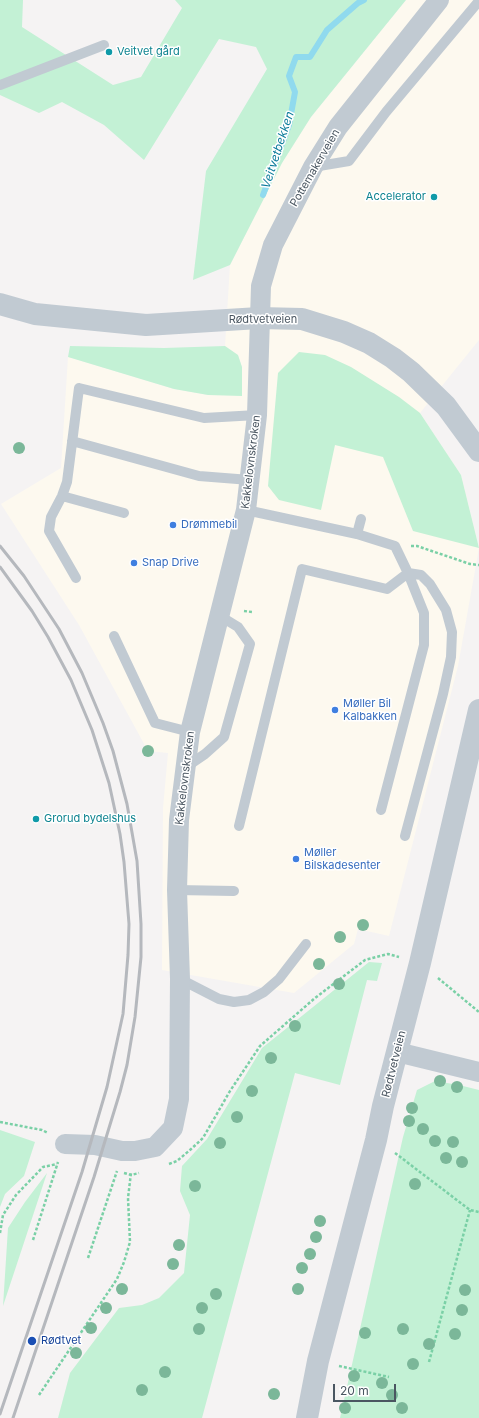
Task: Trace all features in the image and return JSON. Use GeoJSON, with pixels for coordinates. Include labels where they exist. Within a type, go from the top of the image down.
{"type":"FeatureCollection","features":[{"type":"Feature","properties":{"kind":"street","name":"Pottemakerveien"},"geometry":{"type":"LineString","coordinates":[[259,318],[261,286],[273,245],[313,167],[338,127],[439,0]]}},
{"type":"Feature","properties":{"kind":"street","name":"Rødtvetveien"},"geometry":{"type":"LineString","coordinates":[[0,304],[35,314],[146,325],[259,318],[302,319],[344,332],[375,346],[393,358],[411,372],[446,406],[479,451]]}},
{"type":"Feature","properties":{"kind":"street","name":"Kakkelovnskroken"},"geometry":{"type":"LineString","coordinates":[[64,1144],[95,1145],[122,1151],[135,1151],[155,1147],[173,1128],[179,1099],[180,979],[177,890],[179,820],[190,732],[246,510],[257,415],[259,318]]}},
{"type":"Feature","properties":{"kind":"street","name":"Rødtvetveien"},"geometry":{"type":"LineString","coordinates":[[307,1418],[318,1361],[376,1140],[479,710]]}},
{"type":"Feature","properties":{"kind":"street"},"geometry":{"type":"LineString","coordinates":[[397,1052],[479,1072]]}},
{"type":"Feature","properties":{"kind":"lane"},"geometry":{"type":"LineString","coordinates":[[313,167],[349,161],[386,112],[478,1]]}},
{"type":"Feature","properties":{"kind":"lane"},"geometry":{"type":"LineString","coordinates":[[0,85],[104,45]]}},
{"type":"Feature","properties":{"kind":"lane"},"geometry":{"type":"LineString","coordinates":[[76,578],[50,531],[51,517],[62,496],[66,482],[79,388],[204,418],[257,415]]}},
{"type":"Feature","properties":{"kind":"lane"},"geometry":{"type":"LineString","coordinates":[[72,441],[199,476],[250,480]]}},
{"type":"Feature","properties":{"kind":"lane"},"geometry":{"type":"LineString","coordinates":[[62,496],[124,513]]}},
{"type":"Feature","properties":{"kind":"lane"},"geometry":{"type":"LineString","coordinates":[[246,510],[357,534],[395,546],[408,573],[424,613],[424,646],[381,810]]}},
{"type":"Feature","properties":{"kind":"lane"},"geometry":{"type":"LineString","coordinates":[[357,534],[360,519]]}},
{"type":"Feature","properties":{"kind":"lane"},"geometry":{"type":"LineString","coordinates":[[239,826],[302,570],[387,588],[408,573],[421,575],[430,584],[446,610],[452,632],[451,657],[443,694],[406,836]]}},
{"type":"Feature","properties":{"kind":"lane"},"geometry":{"type":"LineString","coordinates":[[186,767],[205,754],[224,737],[250,644],[238,627],[220,616]]}},
{"type":"Feature","properties":{"kind":"lane"},"geometry":{"type":"LineString","coordinates":[[114,636],[155,723],[190,732]]}},
{"type":"Feature","properties":{"kind":"lane"},"geometry":{"type":"LineString","coordinates":[[177,890],[234,892]]}},
{"type":"Feature","properties":{"kind":"lane"},"geometry":{"type":"LineString","coordinates":[[180,979],[219,999],[234,1002],[249,1000],[264,992],[279,979],[306,944]]}},
{"type":"Feature","properties":{"kind":"path"},"geometry":{"type":"LineString","coordinates":[[395,546],[417,546],[470,564],[479,565]]}},
{"type":"Feature","properties":{"kind":"path"},"geometry":{"type":"LineString","coordinates":[[435,976],[479,1012]]}},
{"type":"Feature","properties":{"kind":"path"},"geometry":{"type":"LineString","coordinates":[[0,1122],[42,1130],[64,1144],[33,1240]]}},
{"type":"Feature","properties":{"kind":"path"},"geometry":{"type":"LineString","coordinates":[[376,1140],[470,1210],[479,1212]]}},
{"type":"Feature","properties":{"kind":"path"},"geometry":{"type":"LineString","coordinates":[[39,1395],[117,1279],[124,1262],[130,1242],[128,1198],[135,1151]]}},
{"type":"Feature","properties":{"kind":"path"},"geometry":{"type":"LineString","coordinates":[[88,1258],[117,1171]]}},
{"type":"Feature","properties":{"kind":"path"},"geometry":{"type":"LineString","coordinates":[[429,1362],[470,1210]]}},
{"type":"Feature","properties":{"kind":"path"},"geometry":{"type":"LineString","coordinates":[[318,1361],[389,1377]]}},
{"type":"Feature","properties":{"kind":"shaded area"},"geometry":{"type":"Polygon","coordinates":[[[406,0],[479,0],[479,340],[420,413],[461,475],[479,548],[458,666],[389,936],[358,929],[354,944],[294,993],[162,970],[163,808],[168,753],[148,751],[79,625],[1,504],[61,468],[68,357],[174,389],[208,395],[242,367],[238,355],[225,346],[230,265],[282,163],[311,117],[406,0]]]}},
{"type":"Feature","properties":{"kind":"green space"},"geometry":{"type":"Polygon","coordinates":[[[0,0],[23,0],[22,27],[113,85],[141,77],[182,8],[175,0],[406,0],[311,117],[282,163],[230,265],[193,280],[206,171],[267,69],[256,47],[219,39],[144,160],[104,125],[62,102],[39,113],[0,95],[0,0]]]}},
{"type":"Feature","properties":{"kind":"green space"},"geometry":{"type":"Polygon","coordinates":[[[70,346],[164,348],[225,346],[238,355],[242,367],[242,396],[208,395],[174,389],[68,357],[70,346]]]}},
{"type":"Feature","properties":{"kind":"green space"},"geometry":{"type":"Polygon","coordinates":[[[299,352],[325,355],[351,367],[399,397],[420,413],[461,475],[479,548],[413,531],[383,457],[335,445],[321,510],[279,500],[268,486],[278,373],[299,352]]]}},
{"type":"Feature","properties":{"kind":"green space"},"geometry":{"type":"Polygon","coordinates":[[[369,962],[382,963],[377,981],[367,980],[340,1085],[295,1073],[202,1418],[58,1418],[70,1373],[119,1308],[142,1305],[159,1298],[184,1273],[190,1215],[180,1191],[182,1166],[207,1139],[262,1048],[369,962]]]}},
{"type":"Feature","properties":{"kind":"green space"},"geometry":{"type":"Polygon","coordinates":[[[435,1081],[479,1090],[479,1418],[340,1418],[403,1137],[417,1090],[435,1081]]]}},
{"type":"Feature","properties":{"kind":"green space"},"geometry":{"type":"Polygon","coordinates":[[[0,1130],[35,1142],[24,1176],[5,1194],[0,1207],[0,1130]]]}},
{"type":"Feature","properties":{"kind":"green space"},"geometry":{"type":"Polygon","coordinates":[[[47,1173],[3,1306],[8,1228],[47,1173]]]}},
{"type":"Feature","properties":{"kind":"waterway","name":"Veitvetbekken"},"geometry":{"type":"LineString","coordinates":[[263,195],[289,125],[295,92],[289,76],[296,57],[310,57],[327,30],[358,3],[364,0]]}},
{"type":"Feature","properties":{"kind":"railway"},"geometry":{"type":"LineString","coordinates":[[0,546],[24,576],[59,629],[82,673],[103,723],[113,751],[127,804],[137,861],[141,924],[141,957],[135,1017],[127,1065],[94,1177],[13,1418]]}},
{"type":"Feature","properties":{"kind":"railway"},"geometry":{"type":"LineString","coordinates":[[0,567],[32,611],[48,637],[71,680],[92,730],[109,783],[120,834],[129,924],[123,1014],[107,1087],[82,1172],[0,1414]]}},
{"type":"Feature","properties":{"kind":"place","name":"Veitvet gård"},"geometry":{"type":"Point","coordinates":[109,52]}},
{"type":"Feature","properties":{"kind":"place","name":"Accelerator"},"geometry":{"type":"Point","coordinates":[434,197]}},
{"type":"Feature","properties":{"kind":"place","name":"Drømmebil"},"geometry":{"type":"Point","coordinates":[173,525]}},
{"type":"Feature","properties":{"kind":"place","name":"Snap Drive"},"geometry":{"type":"Point","coordinates":[134,563]}},
{"type":"Feature","properties":{"kind":"place","name":"Møller Bil Kalbakken"},"geometry":{"type":"Point","coordinates":[335,710]}},
{"type":"Feature","properties":{"kind":"place","name":"Grorud bydelshus"},"geometry":{"type":"Point","coordinates":[36,819]}},
{"type":"Feature","properties":{"kind":"place","name":"Møller Bilskadesenter"},"geometry":{"type":"Point","coordinates":[296,859]}},
{"type":"Feature","properties":{"kind":"place","name":"Rødtvet"},"geometry":{"type":"Point","coordinates":[32,1341]}}]}
